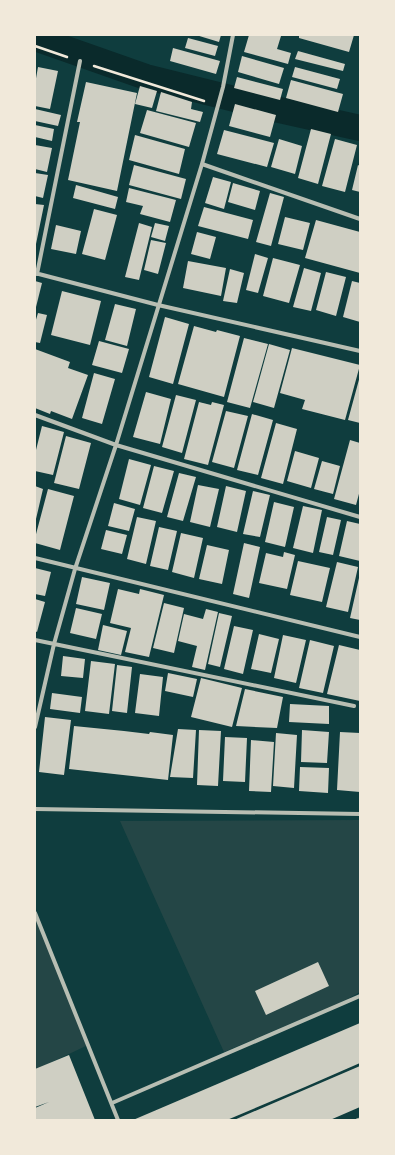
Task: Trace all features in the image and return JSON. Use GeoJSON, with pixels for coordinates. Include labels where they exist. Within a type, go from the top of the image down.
{"type":"FeatureCollection","features":[{"type":"Feature","properties":{"kind":"street"},"geometry":{"type":"LineString","coordinates":[[35,727],[54,644],[75,569],[116,445],[202,164],[223,87],[233,35]]}},
{"type":"Feature","properties":{"kind":"street"},"geometry":{"type":"LineString","coordinates":[[80,61],[36,274],[158,305],[360,351]]}},
{"type":"Feature","properties":{"kind":"street"},"geometry":{"type":"LineString","coordinates":[[202,164],[360,219]]}},
{"type":"Feature","properties":{"kind":"street"},"geometry":{"type":"LineString","coordinates":[[35,415],[116,445],[360,517]]}},
{"type":"Feature","properties":{"kind":"street"},"geometry":{"type":"LineString","coordinates":[[35,558],[75,569],[360,637]]}},
{"type":"Feature","properties":{"kind":"street"},"geometry":{"type":"LineString","coordinates":[[35,640],[354,706]]}},
{"type":"Feature","properties":{"kind":"street"},"geometry":{"type":"LineString","coordinates":[[35,809],[360,814]]}},
{"type":"Feature","properties":{"kind":"street"},"geometry":{"type":"LineString","coordinates":[[35,913],[118,1120]]}},
{"type":"Feature","properties":{"kind":"street"},"geometry":{"type":"LineString","coordinates":[[112,1103],[360,996]]}},
{"type":"Feature","properties":{"kind":"path"},"geometry":{"type":"LineString","coordinates":[[35,46],[135,80],[218,105]]}},
{"type":"Feature","properties":{"kind":"shaded area"},"geometry":{"type":"Polygon","coordinates":[[[360,820],[360,992],[344,1001],[224,1052],[120,821],[360,820]]]}},
{"type":"Feature","properties":{"kind":"shaded area"},"geometry":{"type":"Polygon","coordinates":[[[35,918],[88,1045],[35,1070],[35,918]]]}},
{"type":"Feature","properties":{"kind":"building"},"geometry":{"type":"Polygon","coordinates":[[[196,35],[221,35],[219,42],[196,35]]]}},
{"type":"Feature","properties":{"kind":"building"},"geometry":{"type":"Polygon","coordinates":[[[249,35],[281,36],[277,49],[291,53],[288,64],[244,52],[249,35]]]}},
{"type":"Feature","properties":{"kind":"building"},"geometry":{"type":"Polygon","coordinates":[[[299,35],[354,35],[349,52],[299,38],[299,35]]]}},
{"type":"Feature","properties":{"kind":"building"},"geometry":{"type":"Polygon","coordinates":[[[188,38],[218,46],[215,56],[185,48],[188,38]]]}},
{"type":"Feature","properties":{"kind":"building"},"geometry":{"type":"Polygon","coordinates":[[[173,48],[220,61],[216,74],[170,61],[173,48]]]}},
{"type":"Feature","properties":{"kind":"building"},"geometry":{"type":"Polygon","coordinates":[[[298,51],[345,64],[343,71],[295,59],[298,51]]]}},
{"type":"Feature","properties":{"kind":"building"},"geometry":{"type":"Polygon","coordinates":[[[242,56],[284,68],[279,84],[238,72],[242,56]]]}},
{"type":"Feature","properties":{"kind":"building"},"geometry":{"type":"Polygon","coordinates":[[[38,67],[58,71],[50,109],[35,106],[35,84],[38,67]]]}},
{"type":"Feature","properties":{"kind":"building"},"geometry":{"type":"Polygon","coordinates":[[[295,67],[340,79],[337,89],[292,77],[295,67]]]}},
{"type":"Feature","properties":{"kind":"building"},"geometry":{"type":"Polygon","coordinates":[[[237,77],[283,89],[280,100],[234,88],[237,77]]]}},
{"type":"Feature","properties":{"kind":"building"},"geometry":{"type":"Polygon","coordinates":[[[291,80],[343,94],[338,112],[286,98],[291,80]]]}},
{"type":"Feature","properties":{"kind":"building"},"geometry":{"type":"Polygon","coordinates":[[[86,82],[137,93],[117,191],[68,180],[80,122],[77,122],[86,82]]]}},
{"type":"Feature","properties":{"kind":"building"},"geometry":{"type":"Polygon","coordinates":[[[140,86],[157,91],[152,108],[135,104],[140,86]]]}},
{"type":"Feature","properties":{"kind":"building"},"geometry":{"type":"Polygon","coordinates":[[[161,92],[192,102],[191,109],[203,112],[200,122],[156,111],[161,92]]]}},
{"type":"Feature","properties":{"kind":"building"},"geometry":{"type":"Polygon","coordinates":[[[235,104],[276,115],[270,137],[229,126],[235,104]]]}},
{"type":"Feature","properties":{"kind":"building"},"geometry":{"type":"Polygon","coordinates":[[[35,109],[61,115],[58,126],[35,121],[35,109]]]}},
{"type":"Feature","properties":{"kind":"building"},"geometry":{"type":"Polygon","coordinates":[[[147,110],[196,123],[189,147],[140,133],[147,110]]]}},
{"type":"Feature","properties":{"kind":"building"},"geometry":{"type":"Polygon","coordinates":[[[35,125],[54,129],[52,141],[35,137],[35,125]]]}},
{"type":"Feature","properties":{"kind":"building"},"geometry":{"type":"Polygon","coordinates":[[[311,129],[331,134],[318,184],[298,178],[311,129]]]}},
{"type":"Feature","properties":{"kind":"building"},"geometry":{"type":"Polygon","coordinates":[[[224,130],[274,143],[267,167],[217,154],[224,130]]]}},
{"type":"Feature","properties":{"kind":"building"},"geometry":{"type":"Polygon","coordinates":[[[135,135],[185,149],[179,174],[129,160],[135,135]]]}},
{"type":"Feature","properties":{"kind":"building"},"geometry":{"type":"Polygon","coordinates":[[[279,139],[302,146],[295,174],[271,167],[279,139]]]}},
{"type":"Feature","properties":{"kind":"building"},"geometry":{"type":"Polygon","coordinates":[[[335,139],[357,145],[345,192],[322,186],[335,139]]]}},
{"type":"Feature","properties":{"kind":"building"},"geometry":{"type":"Polygon","coordinates":[[[35,145],[52,148],[47,172],[35,169],[35,145]]]}},
{"type":"Feature","properties":{"kind":"building"},"geometry":{"type":"Polygon","coordinates":[[[134,165],[186,179],[181,199],[129,185],[134,165]]]}},
{"type":"Feature","properties":{"kind":"building"},"geometry":{"type":"Polygon","coordinates":[[[358,165],[360,166],[360,192],[352,190],[358,165]]]}},
{"type":"Feature","properties":{"kind":"building"},"geometry":{"type":"Polygon","coordinates":[[[35,173],[48,175],[43,198],[35,196],[35,173]]]}},
{"type":"Feature","properties":{"kind":"building"},"geometry":{"type":"Polygon","coordinates":[[[213,177],[231,182],[224,209],[205,203],[213,177]]]}},
{"type":"Feature","properties":{"kind":"building"},"geometry":{"type":"Polygon","coordinates":[[[233,183],[260,191],[255,210],[228,202],[233,183]]]}},
{"type":"Feature","properties":{"kind":"building"},"geometry":{"type":"Polygon","coordinates":[[[76,185],[118,197],[115,209],[73,198],[76,185]]]}},
{"type":"Feature","properties":{"kind":"building"},"geometry":{"type":"Polygon","coordinates":[[[129,188],[176,200],[170,222],[140,214],[143,206],[126,202],[129,188]]]}},
{"type":"Feature","properties":{"kind":"building"},"geometry":{"type":"Polygon","coordinates":[[[270,193],[284,197],[271,246],[256,242],[270,193]]]}},
{"type":"Feature","properties":{"kind":"building"},"geometry":{"type":"Polygon","coordinates":[[[35,204],[44,205],[36,244],[35,244],[35,204]]]}},
{"type":"Feature","properties":{"kind":"building"},"geometry":{"type":"Polygon","coordinates":[[[204,207],[253,220],[248,239],[198,226],[204,207]]]}},
{"type":"Feature","properties":{"kind":"building"},"geometry":{"type":"Polygon","coordinates":[[[94,209],[117,215],[105,260],[82,254],[94,209]]]}},
{"type":"Feature","properties":{"kind":"building"},"geometry":{"type":"Polygon","coordinates":[[[285,217],[310,223],[303,250],[278,244],[285,217]]]}},
{"type":"Feature","properties":{"kind":"building"},"geometry":{"type":"Polygon","coordinates":[[[316,220],[360,232],[360,273],[305,258],[316,220]]]}},
{"type":"Feature","properties":{"kind":"building"},"geometry":{"type":"Polygon","coordinates":[[[139,223],[152,227],[139,280],[125,277],[139,223]]]}},
{"type":"Feature","properties":{"kind":"building"},"geometry":{"type":"Polygon","coordinates":[[[155,223],[169,226],[165,241],[151,237],[155,223]]]}},
{"type":"Feature","properties":{"kind":"building"},"geometry":{"type":"Polygon","coordinates":[[[56,225],[81,231],[76,254],[51,249],[56,225]]]}},
{"type":"Feature","properties":{"kind":"building"},"geometry":{"type":"Polygon","coordinates":[[[197,232],[216,237],[210,259],[191,254],[197,232]]]}},
{"type":"Feature","properties":{"kind":"building"},"geometry":{"type":"Polygon","coordinates":[[[151,240],[166,243],[158,274],[144,270],[151,240]]]}},
{"type":"Feature","properties":{"kind":"building"},"geometry":{"type":"Polygon","coordinates":[[[255,254],[268,258],[258,293],[246,290],[255,254]]]}},
{"type":"Feature","properties":{"kind":"building"},"geometry":{"type":"Polygon","coordinates":[[[273,258],[300,265],[289,303],[263,296],[273,258]]]}},
{"type":"Feature","properties":{"kind":"building"},"geometry":{"type":"Polygon","coordinates":[[[188,261],[226,268],[221,296],[183,288],[188,261]]]}},
{"type":"Feature","properties":{"kind":"building"},"geometry":{"type":"Polygon","coordinates":[[[304,268],[321,273],[311,311],[293,307],[304,268]]]}},
{"type":"Feature","properties":{"kind":"building"},"geometry":{"type":"Polygon","coordinates":[[[230,269],[244,273],[237,303],[223,301],[230,269]]]}},
{"type":"Feature","properties":{"kind":"building"},"geometry":{"type":"Polygon","coordinates":[[[326,272],[346,277],[336,316],[316,310],[326,272]]]}},
{"type":"Feature","properties":{"kind":"building"},"geometry":{"type":"Polygon","coordinates":[[[35,281],[42,283],[36,307],[35,307],[35,281]]]}},
{"type":"Feature","properties":{"kind":"building"},"geometry":{"type":"Polygon","coordinates":[[[352,281],[360,283],[360,322],[343,317],[352,281]]]}},
{"type":"Feature","properties":{"kind":"building"},"geometry":{"type":"Polygon","coordinates":[[[62,291],[101,301],[90,345],[51,335],[62,291]]]}},
{"type":"Feature","properties":{"kind":"building"},"geometry":{"type":"Polygon","coordinates":[[[115,304],[136,309],[127,346],[105,340],[115,304]]]}},
{"type":"Feature","properties":{"kind":"building"},"geometry":{"type":"Polygon","coordinates":[[[38,313],[47,315],[40,343],[35,342],[35,323],[38,313]]]}},
{"type":"Feature","properties":{"kind":"building"},"geometry":{"type":"Polygon","coordinates":[[[165,317],[189,324],[173,384],[149,377],[165,317]]]}},
{"type":"Feature","properties":{"kind":"building"},"geometry":{"type":"Polygon","coordinates":[[[194,326],[240,336],[224,397],[178,384],[194,326]]]}},
{"type":"Feature","properties":{"kind":"building"},"geometry":{"type":"Polygon","coordinates":[[[244,338],[268,344],[250,408],[227,402],[244,338]]]}},
{"type":"Feature","properties":{"kind":"building"},"geometry":{"type":"Polygon","coordinates":[[[99,341],[129,349],[122,373],[92,365],[99,341]]]}},
{"type":"Feature","properties":{"kind":"building"},"geometry":{"type":"Polygon","coordinates":[[[269,344],[290,350],[274,408],[253,402],[269,344]]]}},
{"type":"Feature","properties":{"kind":"building"},"geometry":{"type":"Polygon","coordinates":[[[292,348],[360,365],[345,420],[302,409],[305,400],[280,393],[292,348]]]}},
{"type":"Feature","properties":{"kind":"building"},"geometry":{"type":"Polygon","coordinates":[[[35,349],[70,362],[68,368],[88,375],[72,419],[51,411],[50,414],[35,408],[35,349]]]}},
{"type":"Feature","properties":{"kind":"building"},"geometry":{"type":"Polygon","coordinates":[[[94,373],[115,379],[102,424],[82,418],[94,373]]]}},
{"type":"Feature","properties":{"kind":"building"},"geometry":{"type":"Polygon","coordinates":[[[360,376],[360,423],[348,420],[360,376]]]}},
{"type":"Feature","properties":{"kind":"building"},"geometry":{"type":"Polygon","coordinates":[[[146,392],[171,399],[160,444],[133,437],[146,392]]]}},
{"type":"Feature","properties":{"kind":"building"},"geometry":{"type":"Polygon","coordinates":[[[176,395],[196,400],[182,453],[162,447],[176,395]]]}},
{"type":"Feature","properties":{"kind":"building"},"geometry":{"type":"Polygon","coordinates":[[[199,402],[211,405],[212,402],[224,405],[208,465],[184,459],[199,402]]]}},
{"type":"Feature","properties":{"kind":"building"},"geometry":{"type":"Polygon","coordinates":[[[226,411],[248,416],[234,468],[212,462],[226,411]]]}},
{"type":"Feature","properties":{"kind":"building"},"geometry":{"type":"Polygon","coordinates":[[[252,414],[273,420],[258,475],[237,470],[252,414]]]}},
{"type":"Feature","properties":{"kind":"building"},"geometry":{"type":"Polygon","coordinates":[[[276,423],[297,429],[283,484],[261,478],[276,423]]]}},
{"type":"Feature","properties":{"kind":"building"},"geometry":{"type":"Polygon","coordinates":[[[42,426],[64,432],[53,475],[35,471],[35,454],[42,426]]]}},
{"type":"Feature","properties":{"kind":"building"},"geometry":{"type":"Polygon","coordinates":[[[66,436],[91,443],[79,489],[54,483],[66,436]]]}},
{"type":"Feature","properties":{"kind":"building"},"geometry":{"type":"Polygon","coordinates":[[[350,440],[360,443],[360,490],[356,505],[334,499],[350,440]]]}},
{"type":"Feature","properties":{"kind":"building"},"geometry":{"type":"Polygon","coordinates":[[[295,451],[319,458],[311,488],[287,481],[295,451]]]}},
{"type":"Feature","properties":{"kind":"building"},"geometry":{"type":"Polygon","coordinates":[[[129,459],[151,465],[140,505],[119,499],[129,459]]]}},
{"type":"Feature","properties":{"kind":"building"},"geometry":{"type":"Polygon","coordinates":[[[322,461],[340,466],[333,494],[314,489],[322,461]]]}},
{"type":"Feature","properties":{"kind":"building"},"geometry":{"type":"Polygon","coordinates":[[[154,466],[174,471],[162,513],[143,508],[154,466]]]}},
{"type":"Feature","properties":{"kind":"building"},"geometry":{"type":"Polygon","coordinates":[[[179,473],[196,477],[183,521],[167,517],[179,473]]]}},
{"type":"Feature","properties":{"kind":"building"},"geometry":{"type":"Polygon","coordinates":[[[198,485],[219,489],[210,527],[190,522],[198,485]]]}},
{"type":"Feature","properties":{"kind":"building"},"geometry":{"type":"Polygon","coordinates":[[[35,486],[43,489],[36,519],[35,519],[35,486]]]}},
{"type":"Feature","properties":{"kind":"building"},"geometry":{"type":"Polygon","coordinates":[[[226,486],[246,491],[237,532],[217,527],[226,486]]]}},
{"type":"Feature","properties":{"kind":"building"},"geometry":{"type":"Polygon","coordinates":[[[48,489],[74,496],[60,550],[35,543],[48,489]]]}},
{"type":"Feature","properties":{"kind":"building"},"geometry":{"type":"Polygon","coordinates":[[[253,491],[270,495],[260,537],[243,534],[253,491]]]}},
{"type":"Feature","properties":{"kind":"building"},"geometry":{"type":"Polygon","coordinates":[[[274,502],[294,507],[285,547],[265,542],[274,502]]]}},
{"type":"Feature","properties":{"kind":"building"},"geometry":{"type":"Polygon","coordinates":[[[114,503],[135,509],[129,531],[108,526],[114,503]]]}},
{"type":"Feature","properties":{"kind":"building"},"geometry":{"type":"Polygon","coordinates":[[[303,506],[322,510],[313,553],[293,548],[303,506]]]}},
{"type":"Feature","properties":{"kind":"building"},"geometry":{"type":"Polygon","coordinates":[[[137,517],[156,521],[146,564],[127,559],[137,517]]]}},
{"type":"Feature","properties":{"kind":"building"},"geometry":{"type":"Polygon","coordinates":[[[327,517],[341,520],[333,555],[319,552],[327,517]]]}},
{"type":"Feature","properties":{"kind":"building"},"geometry":{"type":"Polygon","coordinates":[[[347,521],[360,524],[360,561],[339,556],[347,521]]]}},
{"type":"Feature","properties":{"kind":"building"},"geometry":{"type":"Polygon","coordinates":[[[159,527],[177,531],[168,570],[150,566],[159,527]]]}},
{"type":"Feature","properties":{"kind":"building"},"geometry":{"type":"Polygon","coordinates":[[[106,530],[127,535],[122,554],[101,549],[106,530]]]}},
{"type":"Feature","properties":{"kind":"building"},"geometry":{"type":"Polygon","coordinates":[[[181,533],[203,538],[194,578],[172,572],[181,533]]]}},
{"type":"Feature","properties":{"kind":"building"},"geometry":{"type":"Polygon","coordinates":[[[244,543],[260,547],[249,598],[233,594],[244,543]]]}},
{"type":"Feature","properties":{"kind":"building"},"geometry":{"type":"Polygon","coordinates":[[[207,545],[229,550],[222,584],[199,579],[207,545]]]}},
{"type":"Feature","properties":{"kind":"building"},"geometry":{"type":"Polygon","coordinates":[[[284,552],[295,555],[287,589],[259,583],[266,553],[283,557],[284,552]]]}},
{"type":"Feature","properties":{"kind":"building"},"geometry":{"type":"Polygon","coordinates":[[[298,561],[330,568],[322,602],[290,595],[298,561]]]}},
{"type":"Feature","properties":{"kind":"building"},"geometry":{"type":"Polygon","coordinates":[[[337,562],[358,567],[348,612],[326,607],[337,562]]]}},
{"type":"Feature","properties":{"kind":"building"},"geometry":{"type":"Polygon","coordinates":[[[35,568],[51,572],[45,596],[35,594],[35,568]]]}},
{"type":"Feature","properties":{"kind":"building"},"geometry":{"type":"Polygon","coordinates":[[[82,577],[110,583],[104,610],[76,604],[82,577]]]}},
{"type":"Feature","properties":{"kind":"building"},"geometry":{"type":"Polygon","coordinates":[[[359,578],[360,579],[360,620],[350,618],[359,578]]]}},
{"type":"Feature","properties":{"kind":"building"},"geometry":{"type":"Polygon","coordinates":[[[118,589],[139,594],[140,589],[164,595],[149,657],[125,652],[131,628],[110,623],[118,589]]]}},
{"type":"Feature","properties":{"kind":"building"},"geometry":{"type":"Polygon","coordinates":[[[35,599],[45,602],[37,632],[35,631],[35,599]]]}},
{"type":"Feature","properties":{"kind":"building"},"geometry":{"type":"Polygon","coordinates":[[[164,603],[184,608],[174,653],[153,648],[164,603]]]}},
{"type":"Feature","properties":{"kind":"building"},"geometry":{"type":"Polygon","coordinates":[[[76,608],[102,614],[96,639],[70,633],[76,608]]]}},
{"type":"Feature","properties":{"kind":"building"},"geometry":{"type":"Polygon","coordinates":[[[206,609],[218,612],[205,670],[192,667],[197,646],[178,641],[184,614],[203,619],[206,609]]]}},
{"type":"Feature","properties":{"kind":"building"},"geometry":{"type":"Polygon","coordinates":[[[219,613],[232,616],[220,667],[208,664],[219,613]]]}},
{"type":"Feature","properties":{"kind":"building"},"geometry":{"type":"Polygon","coordinates":[[[103,625],[127,631],[121,655],[98,650],[103,625]]]}},
{"type":"Feature","properties":{"kind":"building"},"geometry":{"type":"Polygon","coordinates":[[[234,626],[253,630],[243,674],[224,669],[234,626]]]}},
{"type":"Feature","properties":{"kind":"building"},"geometry":{"type":"Polygon","coordinates":[[[259,634],[279,639],[271,673],[251,669],[259,634]]]}},
{"type":"Feature","properties":{"kind":"building"},"geometry":{"type":"Polygon","coordinates":[[[283,635],[306,640],[296,683],[274,678],[283,635]]]}},
{"type":"Feature","properties":{"kind":"building"},"geometry":{"type":"Polygon","coordinates":[[[310,640],[334,646],[323,693],[299,688],[310,640]]]}},
{"type":"Feature","properties":{"kind":"building"},"geometry":{"type":"Polygon","coordinates":[[[339,645],[360,650],[360,701],[327,694],[339,645]]]}},
{"type":"Feature","properties":{"kind":"building"},"geometry":{"type":"Polygon","coordinates":[[[63,656],[85,659],[83,678],[61,676],[63,656]]]}},
{"type":"Feature","properties":{"kind":"building"},"geometry":{"type":"Polygon","coordinates":[[[91,661],[115,664],[109,714],[85,711],[91,661]]]}},
{"type":"Feature","properties":{"kind":"building"},"geometry":{"type":"Polygon","coordinates":[[[117,665],[132,667],[127,713],[112,711],[117,665]]]}},
{"type":"Feature","properties":{"kind":"building"},"geometry":{"type":"Polygon","coordinates":[[[168,673],[197,679],[193,697],[165,691],[168,673]]]}},
{"type":"Feature","properties":{"kind":"building"},"geometry":{"type":"Polygon","coordinates":[[[140,674],[163,677],[159,716],[135,713],[140,674]]]}},
{"type":"Feature","properties":{"kind":"building"},"geometry":{"type":"Polygon","coordinates":[[[201,678],[242,688],[232,727],[191,717],[201,678]]]}},
{"type":"Feature","properties":{"kind":"building"},"geometry":{"type":"Polygon","coordinates":[[[245,689],[283,697],[277,728],[236,726],[245,689]]]}},
{"type":"Feature","properties":{"kind":"building"},"geometry":{"type":"Polygon","coordinates":[[[52,693],[82,697],[80,713],[50,709],[52,693]]]}},
{"type":"Feature","properties":{"kind":"building"},"geometry":{"type":"Polygon","coordinates":[[[290,704],[329,706],[329,724],[289,722],[290,704]]]}},
{"type":"Feature","properties":{"kind":"building"},"geometry":{"type":"Polygon","coordinates":[[[45,717],[71,720],[64,775],[39,772],[45,717]]]}},
{"type":"Feature","properties":{"kind":"building"},"geometry":{"type":"Polygon","coordinates":[[[74,726],[173,735],[168,780],[69,769],[74,726]]]}},
{"type":"Feature","properties":{"kind":"building"},"geometry":{"type":"Polygon","coordinates":[[[178,729],[196,730],[193,778],[170,777],[178,729]]]}},
{"type":"Feature","properties":{"kind":"building"},"geometry":{"type":"Polygon","coordinates":[[[199,730],[221,731],[218,786],[197,785],[199,730]]]}},
{"type":"Feature","properties":{"kind":"building"},"geometry":{"type":"Polygon","coordinates":[[[302,730],[329,732],[327,763],[301,762],[302,730]]]}},
{"type":"Feature","properties":{"kind":"building"},"geometry":{"type":"Polygon","coordinates":[[[340,732],[360,733],[360,792],[337,790],[340,732]]]}},
{"type":"Feature","properties":{"kind":"building"},"geometry":{"type":"Polygon","coordinates":[[[276,733],[297,735],[294,788],[273,786],[276,733]]]}},
{"type":"Feature","properties":{"kind":"building"},"geometry":{"type":"Polygon","coordinates":[[[225,737],[247,738],[245,782],[223,781],[225,737]]]}},
{"type":"Feature","properties":{"kind":"building"},"geometry":{"type":"Polygon","coordinates":[[[251,740],[274,742],[271,792],[249,791],[251,740]]]}},
{"type":"Feature","properties":{"kind":"building"},"geometry":{"type":"Polygon","coordinates":[[[300,767],[329,768],[328,793],[299,791],[300,767]]]}},
{"type":"Feature","properties":{"kind":"building"},"geometry":{"type":"Polygon","coordinates":[[[318,962],[329,986],[266,1015],[255,991],[318,962]]]}},
{"type":"Feature","properties":{"kind":"building"},"geometry":{"type":"Polygon","coordinates":[[[360,1023],[360,1063],[305,1087],[227,1120],[133,1120],[360,1023]]]}},
{"type":"Feature","properties":{"kind":"building"},"geometry":{"type":"Polygon","coordinates":[[[69,1055],[95,1120],[35,1120],[35,1108],[49,1102],[35,1107],[35,1069],[69,1055]]]}},
{"type":"Feature","properties":{"kind":"building"},"geometry":{"type":"Polygon","coordinates":[[[360,1066],[360,1107],[330,1120],[234,1120],[360,1066]]]}},
{"type":"Feature","properties":{"kind":"waterway"},"geometry":{"type":"LineString","coordinates":[[35,38],[146,77],[275,109],[360,128]]}}]}
